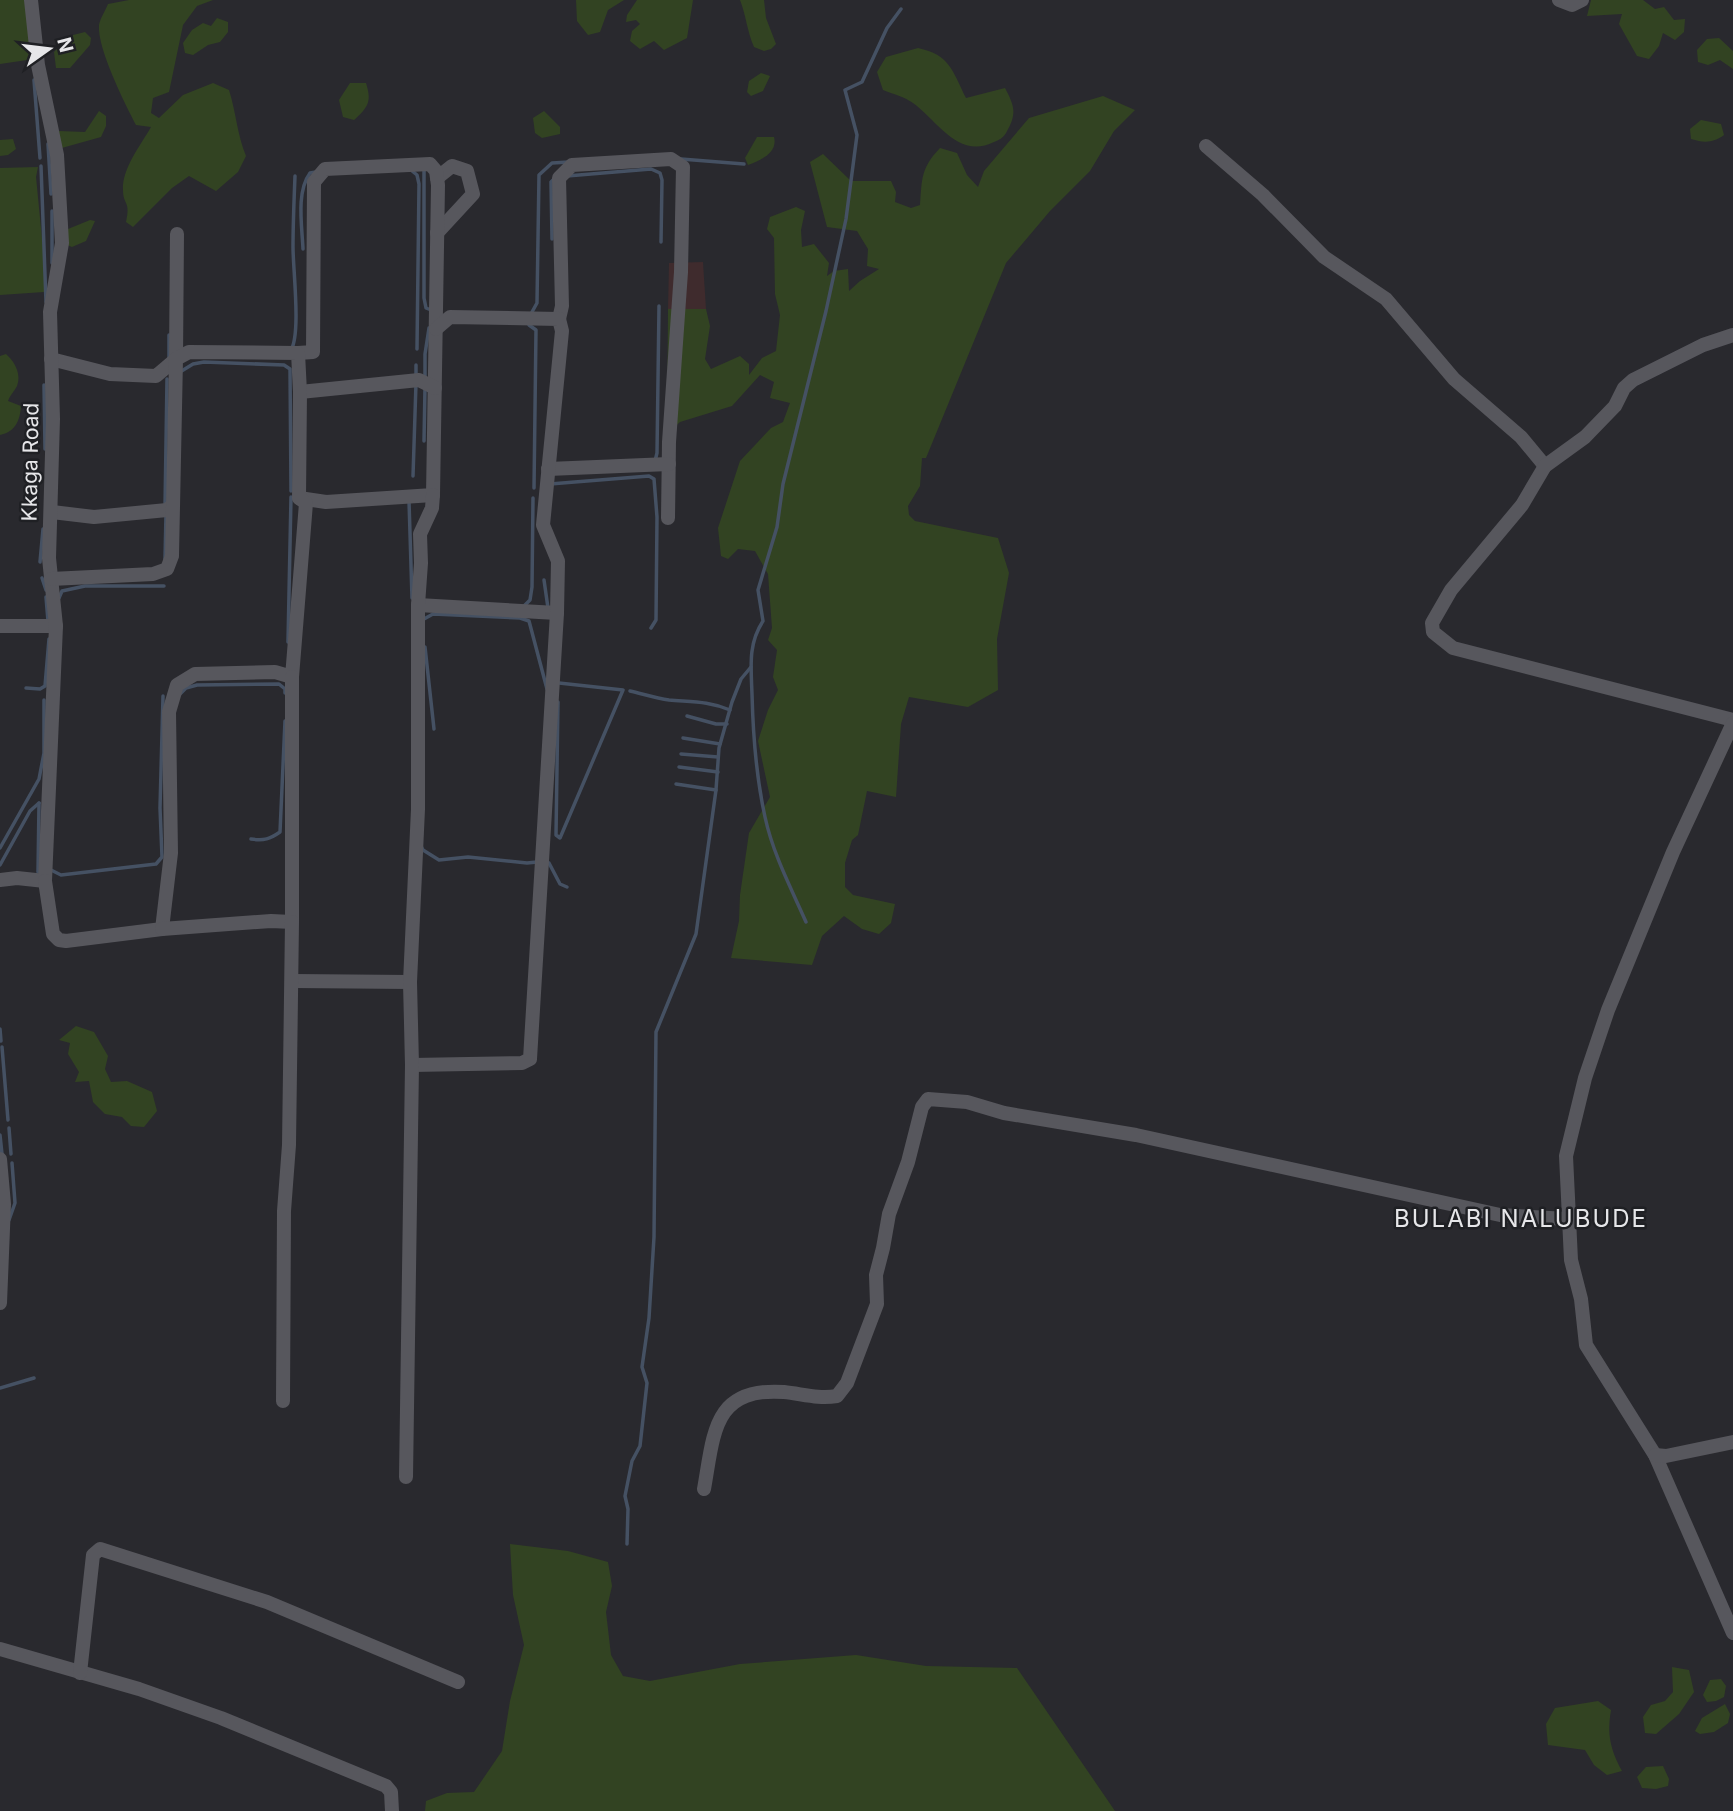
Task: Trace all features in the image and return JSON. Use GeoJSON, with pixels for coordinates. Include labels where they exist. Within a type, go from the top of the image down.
{"type":"FeatureCollection","features":[{"type":"Feature","properties":{"kind":"street","name":"Kkaga Road"},"geometry":{"type":"LineString","coordinates":[[32,0],[38,65],[58,166],[62,243],[50,312],[53,419],[49,558],[56,626],[45,881],[53,934],[59,940],[162,929]]}},
{"type":"Feature","properties":{"kind":"street"},"geometry":{"type":"LineString","coordinates":[[1559,0],[1572,5],[1582,0]]}},
{"type":"Feature","properties":{"kind":"street"},"geometry":{"type":"LineString","coordinates":[[1206,146],[1263,195],[1324,257],[1386,299],[1454,379],[1527,443],[1545,466]]}},
{"type":"Feature","properties":{"kind":"street"},"geometry":{"type":"LineString","coordinates":[[412,1065],[522,1063],[530,1059],[558,613],[558,561],[543,524],[562,331],[559,319],[562,306],[559,178],[572,165],[671,159],[683,167],[681,272],[668,518]]}},
{"type":"Feature","properties":{"kind":"street"},"geometry":{"type":"LineString","coordinates":[[51,359],[110,374],[156,376],[189,352],[313,352],[314,182],[324,169],[430,164],[436,171],[433,495],[432,508],[420,534],[418,605],[418,809],[410,982],[412,1065],[406,1478]]}},
{"type":"Feature","properties":{"kind":"street"},"geometry":{"type":"LineString","coordinates":[[437,178],[452,166],[467,171],[473,194],[437,233]]}},
{"type":"Feature","properties":{"kind":"street"},"geometry":{"type":"LineString","coordinates":[[51,579],[153,574],[167,569],[173,556],[177,234]]}},
{"type":"Feature","properties":{"kind":"street"},"geometry":{"type":"LineString","coordinates":[[436,307],[450,317],[559,319]]}},
{"type":"Feature","properties":{"kind":"street"},"geometry":{"type":"LineString","coordinates":[[436,328],[450,317]]}},
{"type":"Feature","properties":{"kind":"street"},"geometry":{"type":"LineString","coordinates":[[1733,335],[1703,345],[1633,380],[1624,388],[1615,406],[1585,437],[1545,466],[1522,505],[1451,590],[1432,623],[1433,632],[1453,648],[1733,722],[1668,863],[1612,999],[1585,1078],[1566,1156],[1571,1260],[1581,1299],[1586,1345],[1656,1455],[1733,1633]]}},
{"type":"Feature","properties":{"kind":"street"},"geometry":{"type":"LineString","coordinates":[[298,353],[299,498]]}},
{"type":"Feature","properties":{"kind":"street"},"geometry":{"type":"LineString","coordinates":[[300,392],[419,380],[435,388]]}},
{"type":"Feature","properties":{"kind":"street"},"geometry":{"type":"LineString","coordinates":[[548,469],[669,464]]}},
{"type":"Feature","properties":{"kind":"street"},"geometry":{"type":"LineString","coordinates":[[299,498],[326,502],[433,495]]}},
{"type":"Feature","properties":{"kind":"street"},"geometry":{"type":"LineString","coordinates":[[283,1401],[284,1211],[289,1146],[293,981],[292,677],[306,503],[299,498]]}},
{"type":"Feature","properties":{"kind":"street"},"geometry":{"type":"LineString","coordinates":[[52,512],[94,517],[167,510],[173,505]]}},
{"type":"Feature","properties":{"kind":"street"},"geometry":{"type":"LineString","coordinates":[[418,605],[558,613]]}},
{"type":"Feature","properties":{"kind":"street"},"geometry":{"type":"LineString","coordinates":[[0,626],[56,626]]}},
{"type":"Feature","properties":{"kind":"street"},"geometry":{"type":"LineString","coordinates":[[292,677],[275,672],[195,674],[177,685],[169,712],[171,853],[162,929],[271,921],[292,922]]}},
{"type":"Feature","properties":{"kind":"street"},"geometry":{"type":"LineString","coordinates":[[0,880],[18,878],[45,881]]}},
{"type":"Feature","properties":{"kind":"street"},"geometry":{"type":"LineString","coordinates":[[293,981],[410,982]]}},
{"type":"Feature","properties":{"kind":"street"},"geometry":{"type":"LineString","coordinates":[[704,1489],[722,1412],[745,1395],[765,1391],[819,1399],[837,1396],[847,1383],[877,1304],[876,1275],[889,1214],[908,1162],[922,1107],[928,1099],[967,1102],[1004,1113],[1136,1135],[1500,1215],[1567,1219]]}},
{"type":"Feature","properties":{"kind":"street"},"geometry":{"type":"LineString","coordinates":[[0,1159],[4,1204],[0,1303]]}},
{"type":"Feature","properties":{"kind":"street"},"geometry":{"type":"LineString","coordinates":[[1656,1455],[1665,1456],[1733,1442]]}},
{"type":"Feature","properties":{"kind":"street"},"geometry":{"type":"LineString","coordinates":[[80,1673],[93,1555],[100,1549],[267,1602],[458,1682]]}},
{"type":"Feature","properties":{"kind":"street"},"geometry":{"type":"LineString","coordinates":[[0,1649],[139,1689],[221,1718],[386,1786],[391,1793],[392,1811]]}},
{"type":"Feature","properties":{"kind":"shaded area"},"geometry":{"type":"Polygon","coordinates":[[[703,262],[706,309],[668,309],[669,263],[703,262]]]}},
{"type":"Feature","properties":{"kind":"green space"},"geometry":{"type":"Polygon","coordinates":[[[0,0],[27,0],[34,59],[0,64],[0,0]]]}},
{"type":"Feature","properties":{"kind":"green space"},"geometry":{"type":"Polygon","coordinates":[[[129,0],[213,0],[197,6],[183,25],[169,92],[153,98],[151,113],[159,118],[183,95],[213,83],[229,90],[246,156],[238,172],[216,191],[189,176],[172,188],[133,227],[126,222],[128,210],[123,195],[124,182],[133,157],[151,127],[136,125],[131,116],[102,47],[99,25],[108,4],[129,0]]]}},
{"type":"Feature","properties":{"kind":"green space"},"geometry":{"type":"Polygon","coordinates":[[[576,0],[624,0],[608,10],[600,32],[588,35],[577,21],[576,0]]]}},
{"type":"Feature","properties":{"kind":"green space"},"geometry":{"type":"Polygon","coordinates":[[[637,0],[693,0],[687,38],[664,50],[654,41],[640,49],[630,41],[632,31],[640,24],[636,20],[626,22],[627,15],[637,0]]]}},
{"type":"Feature","properties":{"kind":"green space"},"geometry":{"type":"Polygon","coordinates":[[[740,0],[764,0],[766,18],[776,44],[771,49],[764,51],[754,47],[740,0]]]}},
{"type":"Feature","properties":{"kind":"green space"},"geometry":{"type":"Polygon","coordinates":[[[1591,0],[1643,0],[1655,9],[1664,7],[1674,20],[1685,19],[1684,32],[1675,40],[1663,33],[1659,46],[1649,59],[1637,56],[1619,24],[1622,14],[1587,16],[1591,0]]]}},
{"type":"Feature","properties":{"kind":"green space"},"geometry":{"type":"Polygon","coordinates":[[[217,18],[228,22],[228,32],[220,42],[208,45],[193,55],[185,53],[183,43],[192,30],[203,23],[211,26],[217,18]]]}},
{"type":"Feature","properties":{"kind":"green space"},"geometry":{"type":"Polygon","coordinates":[[[85,32],[91,38],[90,45],[70,68],[56,68],[54,52],[69,36],[85,32]]]}},
{"type":"Feature","properties":{"kind":"green space"},"geometry":{"type":"Polygon","coordinates":[[[1719,38],[1733,51],[1733,69],[1720,60],[1708,65],[1698,62],[1697,50],[1707,39],[1719,38]]]}},
{"type":"Feature","properties":{"kind":"green space"},"geometry":{"type":"Polygon","coordinates":[[[918,48],[937,55],[949,65],[966,98],[1005,88],[1013,110],[1012,121],[1004,136],[981,146],[959,142],[913,103],[883,90],[877,72],[886,57],[918,48]]]}},
{"type":"Feature","properties":{"kind":"green space"},"geometry":{"type":"Polygon","coordinates":[[[761,73],[770,76],[763,91],[751,96],[747,92],[749,81],[761,73]]]}},
{"type":"Feature","properties":{"kind":"green space"},"geometry":{"type":"Polygon","coordinates":[[[350,83],[366,83],[369,95],[366,108],[354,120],[343,117],[339,100],[350,83]]]}},
{"type":"Feature","properties":{"kind":"green space"},"geometry":{"type":"Polygon","coordinates":[[[1103,96],[1135,110],[1114,131],[1090,171],[1050,211],[1006,263],[926,458],[922,458],[920,486],[908,506],[909,515],[915,521],[998,538],[1009,573],[997,639],[998,690],[968,707],[909,697],[901,724],[896,797],[867,791],[858,835],[852,840],[845,863],[845,887],[853,895],[895,904],[891,923],[879,934],[862,929],[844,916],[822,936],[812,965],[731,958],[739,921],[749,833],[770,797],[758,741],[778,690],[773,677],[777,650],[768,640],[772,628],[768,574],[755,551],[738,549],[728,559],[721,556],[718,528],[740,461],[771,428],[783,422],[790,403],[770,398],[774,382],[760,375],[732,406],[680,422],[667,434],[668,309],[706,309],[710,326],[705,359],[711,369],[740,356],[749,364],[749,375],[762,358],[776,351],[780,315],[775,294],[774,238],[767,229],[770,217],[796,207],[805,211],[801,230],[802,247],[814,244],[829,263],[827,276],[834,271],[848,269],[849,291],[879,269],[867,266],[868,249],[857,231],[827,227],[810,162],[823,154],[851,181],[891,181],[896,192],[895,202],[911,208],[920,205],[924,174],[940,148],[957,153],[967,175],[978,187],[984,171],[1029,118],[1103,96]]]}},
{"type":"Feature","properties":{"kind":"green space"},"geometry":{"type":"Polygon","coordinates":[[[99,111],[106,116],[106,126],[101,137],[51,151],[59,131],[85,132],[99,111]]]}},
{"type":"Feature","properties":{"kind":"green space"},"geometry":{"type":"Polygon","coordinates":[[[544,111],[560,127],[560,134],[542,138],[535,133],[533,118],[544,111]]]}},
{"type":"Feature","properties":{"kind":"green space"},"geometry":{"type":"Polygon","coordinates":[[[1701,120],[1721,124],[1724,135],[1708,141],[1691,139],[1690,129],[1701,120]]]}},
{"type":"Feature","properties":{"kind":"green space"},"geometry":{"type":"Polygon","coordinates":[[[757,137],[774,137],[775,143],[771,152],[748,165],[745,158],[757,137]]]}},
{"type":"Feature","properties":{"kind":"green space"},"geometry":{"type":"Polygon","coordinates":[[[13,139],[16,149],[8,155],[0,156],[0,140],[13,139]]]}},
{"type":"Feature","properties":{"kind":"green space"},"geometry":{"type":"Polygon","coordinates":[[[38,167],[36,177],[44,259],[44,292],[0,295],[0,168],[38,167]]]}},
{"type":"Feature","properties":{"kind":"green space"},"geometry":{"type":"Polygon","coordinates":[[[90,220],[95,221],[86,241],[72,247],[57,241],[68,229],[90,220]]]}},
{"type":"Feature","properties":{"kind":"green space"},"geometry":{"type":"Polygon","coordinates":[[[6,354],[19,377],[8,401],[21,406],[16,425],[0,435],[0,356],[6,354]]]}},
{"type":"Feature","properties":{"kind":"green space"},"geometry":{"type":"Polygon","coordinates":[[[76,1026],[94,1032],[108,1056],[105,1069],[111,1082],[127,1081],[152,1092],[157,1111],[144,1127],[131,1126],[122,1117],[105,1114],[93,1102],[89,1081],[75,1082],[79,1072],[68,1054],[70,1043],[59,1040],[76,1026]]]}},
{"type":"Feature","properties":{"kind":"green space"},"geometry":{"type":"Polygon","coordinates":[[[510,1544],[568,1551],[608,1562],[612,1586],[606,1612],[611,1655],[623,1676],[650,1681],[740,1664],[856,1655],[926,1666],[1017,1668],[1115,1811],[425,1811],[426,1801],[447,1793],[474,1792],[502,1751],[510,1701],[524,1645],[513,1595],[510,1544]]]}},
{"type":"Feature","properties":{"kind":"green space"},"geometry":{"type":"Polygon","coordinates":[[[1672,1667],[1689,1670],[1694,1692],[1679,1714],[1656,1734],[1645,1733],[1643,1717],[1651,1705],[1665,1701],[1673,1692],[1672,1667]]]}},
{"type":"Feature","properties":{"kind":"green space"},"geometry":{"type":"Polygon","coordinates":[[[1721,1679],[1726,1686],[1724,1697],[1707,1702],[1703,1695],[1710,1680],[1721,1679]]]}},
{"type":"Feature","properties":{"kind":"green space"},"geometry":{"type":"Polygon","coordinates":[[[1598,1701],[1611,1710],[1610,1741],[1622,1771],[1607,1775],[1594,1765],[1585,1750],[1548,1745],[1546,1724],[1555,1708],[1598,1701]]]}},
{"type":"Feature","properties":{"kind":"green space"},"geometry":{"type":"Polygon","coordinates":[[[1725,1704],[1730,1714],[1728,1723],[1714,1732],[1700,1734],[1695,1731],[1702,1718],[1725,1704]]]}},
{"type":"Feature","properties":{"kind":"green space"},"geometry":{"type":"Polygon","coordinates":[[[1663,1766],[1669,1779],[1668,1786],[1642,1788],[1637,1777],[1646,1767],[1663,1766]]]}},
{"type":"Feature","properties":{"kind":"waterway"},"geometry":{"type":"LineString","coordinates":[[806,922],[773,844],[759,786],[751,665],[755,638],[763,621],[758,590],[777,527],[783,484],[846,219],[857,135],[845,90],[862,82],[887,28],[901,9]]}},
{"type":"Feature","properties":{"kind":"waterway"},"geometry":{"type":"LineString","coordinates":[[34,80],[40,158]]}},
{"type":"Feature","properties":{"kind":"waterway"},"geometry":{"type":"LineString","coordinates":[[48,144],[51,194]]}},
{"type":"Feature","properties":{"kind":"waterway"},"geometry":{"type":"LineString","coordinates":[[681,159],[744,164]]}},
{"type":"Feature","properties":{"kind":"waterway"},"geometry":{"type":"LineString","coordinates":[[532,312],[537,303],[539,175],[552,163],[569,162]]}},
{"type":"Feature","properties":{"kind":"waterway"},"geometry":{"type":"LineString","coordinates":[[41,166],[46,302]]}},
{"type":"Feature","properties":{"kind":"waterway"},"geometry":{"type":"LineString","coordinates":[[424,167],[424,298],[426,308],[431,310]]}},
{"type":"Feature","properties":{"kind":"waterway"},"geometry":{"type":"LineString","coordinates":[[567,176],[651,169],[660,173],[661,242]]}},
{"type":"Feature","properties":{"kind":"waterway"},"geometry":{"type":"LineString","coordinates":[[411,170],[417,175],[419,184],[417,349]]}},
{"type":"Feature","properties":{"kind":"waterway"},"geometry":{"type":"LineString","coordinates":[[303,249],[303,190],[310,173],[316,172]]}},
{"type":"Feature","properties":{"kind":"waterway"},"geometry":{"type":"LineString","coordinates":[[291,350],[296,330],[293,247],[295,176]]}},
{"type":"Feature","properties":{"kind":"waterway"},"geometry":{"type":"LineString","coordinates":[[552,239],[551,182],[554,179]]}},
{"type":"Feature","properties":{"kind":"waterway"},"geometry":{"type":"LineString","coordinates":[[52,211],[52,263]]}},
{"type":"Feature","properties":{"kind":"waterway"},"geometry":{"type":"LineString","coordinates":[[655,461],[659,306]]}},
{"type":"Feature","properties":{"kind":"waterway"},"geometry":{"type":"LineString","coordinates":[[529,325],[536,330],[534,488]]}},
{"type":"Feature","properties":{"kind":"waterway"},"geometry":{"type":"LineString","coordinates":[[425,380],[429,328]]}},
{"type":"Feature","properties":{"kind":"waterway"},"geometry":{"type":"LineString","coordinates":[[169,335],[169,358]]}},
{"type":"Feature","properties":{"kind":"waterway"},"geometry":{"type":"LineString","coordinates":[[180,372],[193,364],[204,362],[284,365],[290,369],[291,491]]}},
{"type":"Feature","properties":{"kind":"waterway"},"geometry":{"type":"LineString","coordinates":[[416,365],[416,376]]}},
{"type":"Feature","properties":{"kind":"waterway"},"geometry":{"type":"LineString","coordinates":[[165,507],[167,379]]}},
{"type":"Feature","properties":{"kind":"waterway"},"geometry":{"type":"LineString","coordinates":[[413,476],[416,383]]}},
{"type":"Feature","properties":{"kind":"waterway"},"geometry":{"type":"LineString","coordinates":[[44,385],[45,449]]}},
{"type":"Feature","properties":{"kind":"waterway"},"geometry":{"type":"LineString","coordinates":[[424,441],[425,387]]}},
{"type":"Feature","properties":{"kind":"waterway"},"geometry":{"type":"LineString","coordinates":[[550,484],[649,476],[654,479],[657,517],[656,620],[651,628]]}},
{"type":"Feature","properties":{"kind":"waterway"},"geometry":{"type":"LineString","coordinates":[[288,642],[291,497]]}},
{"type":"Feature","properties":{"kind":"waterway"},"geometry":{"type":"LineString","coordinates":[[523,607],[530,600],[532,587],[533,498]]}},
{"type":"Feature","properties":{"kind":"waterway"},"geometry":{"type":"LineString","coordinates":[[409,501],[412,598]]}},
{"type":"Feature","properties":{"kind":"waterway"},"geometry":{"type":"LineString","coordinates":[[165,559],[166,514]]}},
{"type":"Feature","properties":{"kind":"waterway"},"geometry":{"type":"LineString","coordinates":[[40,562],[43,529]]}},
{"type":"Feature","properties":{"kind":"waterway"},"geometry":{"type":"LineString","coordinates":[[42,578],[46,590]]}},
{"type":"Feature","properties":{"kind":"waterway"},"geometry":{"type":"LineString","coordinates":[[544,580],[548,608]]}},
{"type":"Feature","properties":{"kind":"waterway"},"geometry":{"type":"LineString","coordinates":[[59,598],[62,591],[85,586],[164,586]]}},
{"type":"Feature","properties":{"kind":"waterway"},"geometry":{"type":"LineString","coordinates":[[46,597],[48,621]]}},
{"type":"Feature","properties":{"kind":"waterway"},"geometry":{"type":"LineString","coordinates":[[424,619],[433,614],[520,618],[529,621],[547,689]]}},
{"type":"Feature","properties":{"kind":"waterway"},"geometry":{"type":"LineString","coordinates":[[26,688],[40,689],[45,686],[49,639]]}},
{"type":"Feature","properties":{"kind":"waterway"},"geometry":{"type":"LineString","coordinates":[[425,647],[434,729]]}},
{"type":"Feature","properties":{"kind":"waterway"},"geometry":{"type":"LineString","coordinates":[[627,1544],[628,1509],[625,1496],[632,1461],[640,1446],[647,1383],[642,1367],[649,1318],[654,1237],[656,1032],[696,934],[716,790],[719,748],[741,679],[751,667]]}},
{"type":"Feature","properties":{"kind":"waterway"},"geometry":{"type":"LineString","coordinates":[[558,702],[556,835],[560,838],[623,690],[559,683]]}},
{"type":"Feature","properties":{"kind":"waterway"},"geometry":{"type":"LineString","coordinates":[[179,695],[186,688],[197,685],[279,684],[285,689],[285,693]]}},
{"type":"Feature","properties":{"kind":"waterway"},"geometry":{"type":"LineString","coordinates":[[630,691],[669,700],[707,703],[730,710]]}},
{"type":"Feature","properties":{"kind":"waterway"},"geometry":{"type":"LineString","coordinates":[[49,869],[61,875],[156,864],[162,857],[160,808],[163,696]]}},
{"type":"Feature","properties":{"kind":"waterway"},"geometry":{"type":"LineString","coordinates":[[0,848],[39,779],[44,753],[44,700]]}},
{"type":"Feature","properties":{"kind":"waterway"},"geometry":{"type":"LineString","coordinates":[[687,716],[716,724],[727,724]]}},
{"type":"Feature","properties":{"kind":"waterway"},"geometry":{"type":"LineString","coordinates":[[251,839],[267,839],[280,832],[285,721]]}},
{"type":"Feature","properties":{"kind":"waterway"},"geometry":{"type":"LineString","coordinates":[[683,738],[720,744]]}},
{"type":"Feature","properties":{"kind":"waterway"},"geometry":{"type":"LineString","coordinates":[[681,754],[718,757]]}},
{"type":"Feature","properties":{"kind":"waterway"},"geometry":{"type":"LineString","coordinates":[[679,767],[718,772]]}},
{"type":"Feature","properties":{"kind":"waterway"},"geometry":{"type":"LineString","coordinates":[[676,784],[716,790]]}},
{"type":"Feature","properties":{"kind":"waterway"},"geometry":{"type":"LineString","coordinates":[[0,865],[30,811],[39,803]]}},
{"type":"Feature","properties":{"kind":"waterway"},"geometry":{"type":"LineString","coordinates":[[38,872],[39,803]]}},
{"type":"Feature","properties":{"kind":"waterway"},"geometry":{"type":"LineString","coordinates":[[421,846],[439,860],[468,857],[537,862]]}},
{"type":"Feature","properties":{"kind":"waterway"},"geometry":{"type":"LineString","coordinates":[[545,862],[549,863],[560,884],[567,887]]}},
{"type":"Feature","properties":{"kind":"waterway"},"geometry":{"type":"LineString","coordinates":[[0,1029],[1,1041]]}},
{"type":"Feature","properties":{"kind":"waterway"},"geometry":{"type":"LineString","coordinates":[[2,1047],[8,1120]]}},
{"type":"Feature","properties":{"kind":"waterway"},"geometry":{"type":"LineString","coordinates":[[9,1128],[11,1154]]}},
{"type":"Feature","properties":{"kind":"waterway"},"geometry":{"type":"LineString","coordinates":[[0,1135],[2,1154]]}},
{"type":"Feature","properties":{"kind":"waterway"},"geometry":{"type":"LineString","coordinates":[[9,1220],[15,1203],[12,1163]]}},
{"type":"Feature","properties":{"kind":"waterway"},"geometry":{"type":"LineString","coordinates":[[0,1388],[34,1378]]}},
{"type":"Feature","properties":{"kind":"district","name":"BULABI NALUBUDE"},"geometry":{"type":"Point","coordinates":[1521,1218]}}]}
